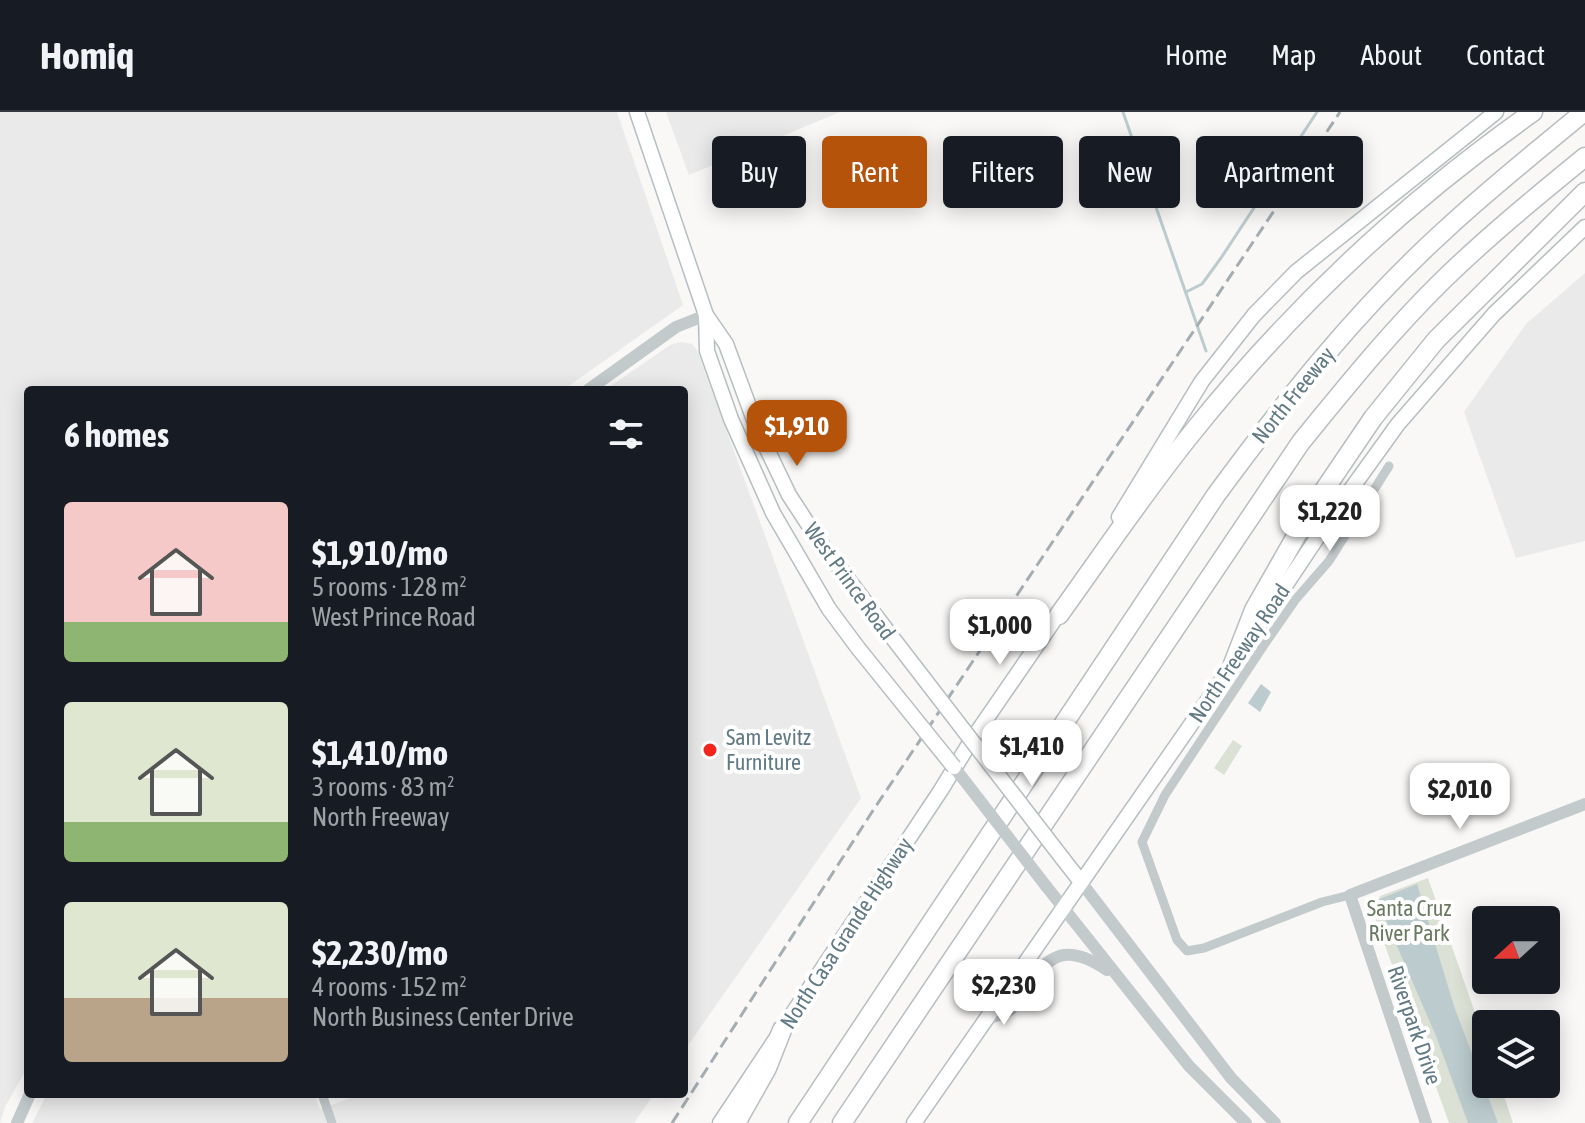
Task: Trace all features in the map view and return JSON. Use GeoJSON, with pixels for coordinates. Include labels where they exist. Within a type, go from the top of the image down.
{"type":"FeatureCollection","features":[{"type":"Feature","properties":{"kind":"highway"},"geometry":{"type":"LineString","coordinates":[[1059,615],[1173,457],[1268,343],[1321,288],[1405,211],[1533,112]]}},
{"type":"Feature","properties":{"kind":"highway","name":"North Freeway"},"geometry":{"type":"LineString","coordinates":[[798,1123],[1216,495],[1282,406],[1362,313],[1443,232],[1584,112]]}},
{"type":"Feature","properties":{"kind":"highway","name":"North Freeway"},"geometry":{"type":"LineString","coordinates":[[842,1123],[1301,442],[1396,329],[1441,282],[1585,157]]}},
{"type":"Feature","properties":{"kind":"highway"},"geometry":{"type":"LineString","coordinates":[[1233,664],[1247,624],[1290,546],[1373,418],[1445,331],[1585,192]]}},
{"type":"Feature","properties":{"kind":"highway"},"geometry":{"type":"LineString","coordinates":[[736,1123],[767,1068],[782,1030]]}},
{"type":"Feature","properties":{"kind":"main road","name":"West Prince Road"},"geometry":{"type":"LineString","coordinates":[[637,112],[706,315],[726,344],[757,428],[789,495],[819,541],[1081,882]]}},
{"type":"Feature","properties":{"kind":"main road"},"geometry":{"type":"LineString","coordinates":[[971,741],[1059,615],[1202,381],[1254,315],[1296,272],[1496,112]]}},
{"type":"Feature","properties":{"kind":"main road","name":"North Freeway Road"},"geometry":{"type":"LineString","coordinates":[[914,1123],[1398,424],[1494,314],[1585,227]]}},
{"type":"Feature","properties":{"kind":"main road","name":"West Prince Road"},"geometry":{"type":"LineString","coordinates":[[706,315],[707,351],[752,471],[773,513],[829,609],[954,767]]}},
{"type":"Feature","properties":{"kind":"main road","name":"North Casa Grande Highway"},"geometry":{"type":"LineString","coordinates":[[720,1123],[971,741]]}},
{"type":"Feature","properties":{"kind":"street"},"geometry":{"type":"LineString","coordinates":[[594,386],[676,327],[706,315]]}},
{"type":"Feature","properties":{"kind":"street"},"geometry":{"type":"LineString","coordinates":[[1389,466],[1329,561],[1296,599],[1165,795],[1142,842],[1177,940],[1187,951],[1204,948],[1585,804]]}},
{"type":"Feature","properties":{"kind":"street","name":"West Prince Road"},"geometry":{"type":"LineString","coordinates":[[954,767],[1189,1066],[1246,1123]]}},
{"type":"Feature","properties":{"kind":"street","name":"West Prince Road"},"geometry":{"type":"LineString","coordinates":[[1081,882],[1231,1078],[1275,1123]]}},
{"type":"Feature","properties":{"kind":"street","name":"Riverpark Drive"},"geometry":{"type":"LineString","coordinates":[[1350,895],[1426,1123]]}},
{"type":"Feature","properties":{"kind":"street"},"geometry":{"type":"LineString","coordinates":[[986,1019],[1009,1011],[1041,966],[1055,955],[1069,954],[1093,961],[1118,978]]}},
{"type":"Feature","properties":{"kind":"street"},"geometry":{"type":"LineString","coordinates":[[17,1123],[28,1098]]}},
{"type":"Feature","properties":{"kind":"street"},"geometry":{"type":"LineString","coordinates":[[323,1098],[332,1123]]}},
{"type":"Feature","properties":{"kind":"shaded area"},"geometry":{"type":"Polygon","coordinates":[[[0,112],[617,112],[683,305],[569,386],[24,386],[24,1073],[5,1107],[0,1123],[0,112]]]}},
{"type":"Feature","properties":{"kind":"shaded area"},"geometry":{"type":"Polygon","coordinates":[[[666,112],[840,112],[782,136],[712,136],[712,165],[689,175],[666,112]]]}},
{"type":"Feature","properties":{"kind":"shaded area"},"geometry":{"type":"Polygon","coordinates":[[[1585,273],[1585,541],[1516,558],[1464,412],[1526,324],[1585,273]]]}},
{"type":"Feature","properties":{"kind":"shaded area"},"geometry":{"type":"Polygon","coordinates":[[[681,342],[692,344],[697,350],[861,798],[688,1045],[688,386],[611,386],[670,345],[681,342]]]}},
{"type":"Feature","properties":{"kind":"shaded area"},"geometry":{"type":"Polygon","coordinates":[[[1261,684],[1271,692],[1260,712],[1248,703],[1261,684]]]}},
{"type":"Feature","properties":{"kind":"shaded area"},"geometry":{"type":"Polygon","coordinates":[[[1417,884],[1472,1054],[1472,1098],[1489,1098],[1498,1123],[1468,1123],[1436,1036],[1377,900],[1417,884]]]}},
{"type":"Feature","properties":{"kind":"shaded area"},"geometry":{"type":"Polygon","coordinates":[[[45,1098],[316,1098],[320,1109],[351,1098],[651,1098],[634,1123],[32,1123],[45,1098]]]}},
{"type":"Feature","properties":{"kind":"green space"},"geometry":{"type":"Polygon","coordinates":[[[1233,740],[1242,746],[1224,775],[1214,768],[1233,740]]]}},
{"type":"Feature","properties":{"kind":"green space","name":"Santa Cruz River Park"},"geometry":{"type":"Polygon","coordinates":[[[1428,878],[1474,1010],[1472,1098],[1505,1098],[1513,1123],[1449,1123],[1374,915],[1380,896],[1428,878]]]}},
{"type":"Feature","properties":{"kind":"waterway"},"geometry":{"type":"LineString","coordinates":[[1123,112],[1206,351]]}},
{"type":"Feature","properties":{"kind":"waterway"},"geometry":{"type":"LineString","coordinates":[[1186,292],[1202,284],[1221,258],[1317,112]]}},
{"type":"Feature","properties":{"kind":"railway"},"geometry":{"type":"LineString","coordinates":[[672,1123],[872,812],[1340,112]]}},
{"type":"Feature","properties":{"kind":"place","name":"Sam Levitz Furniture"},"geometry":{"type":"Point","coordinates":[710,750]}}]}
